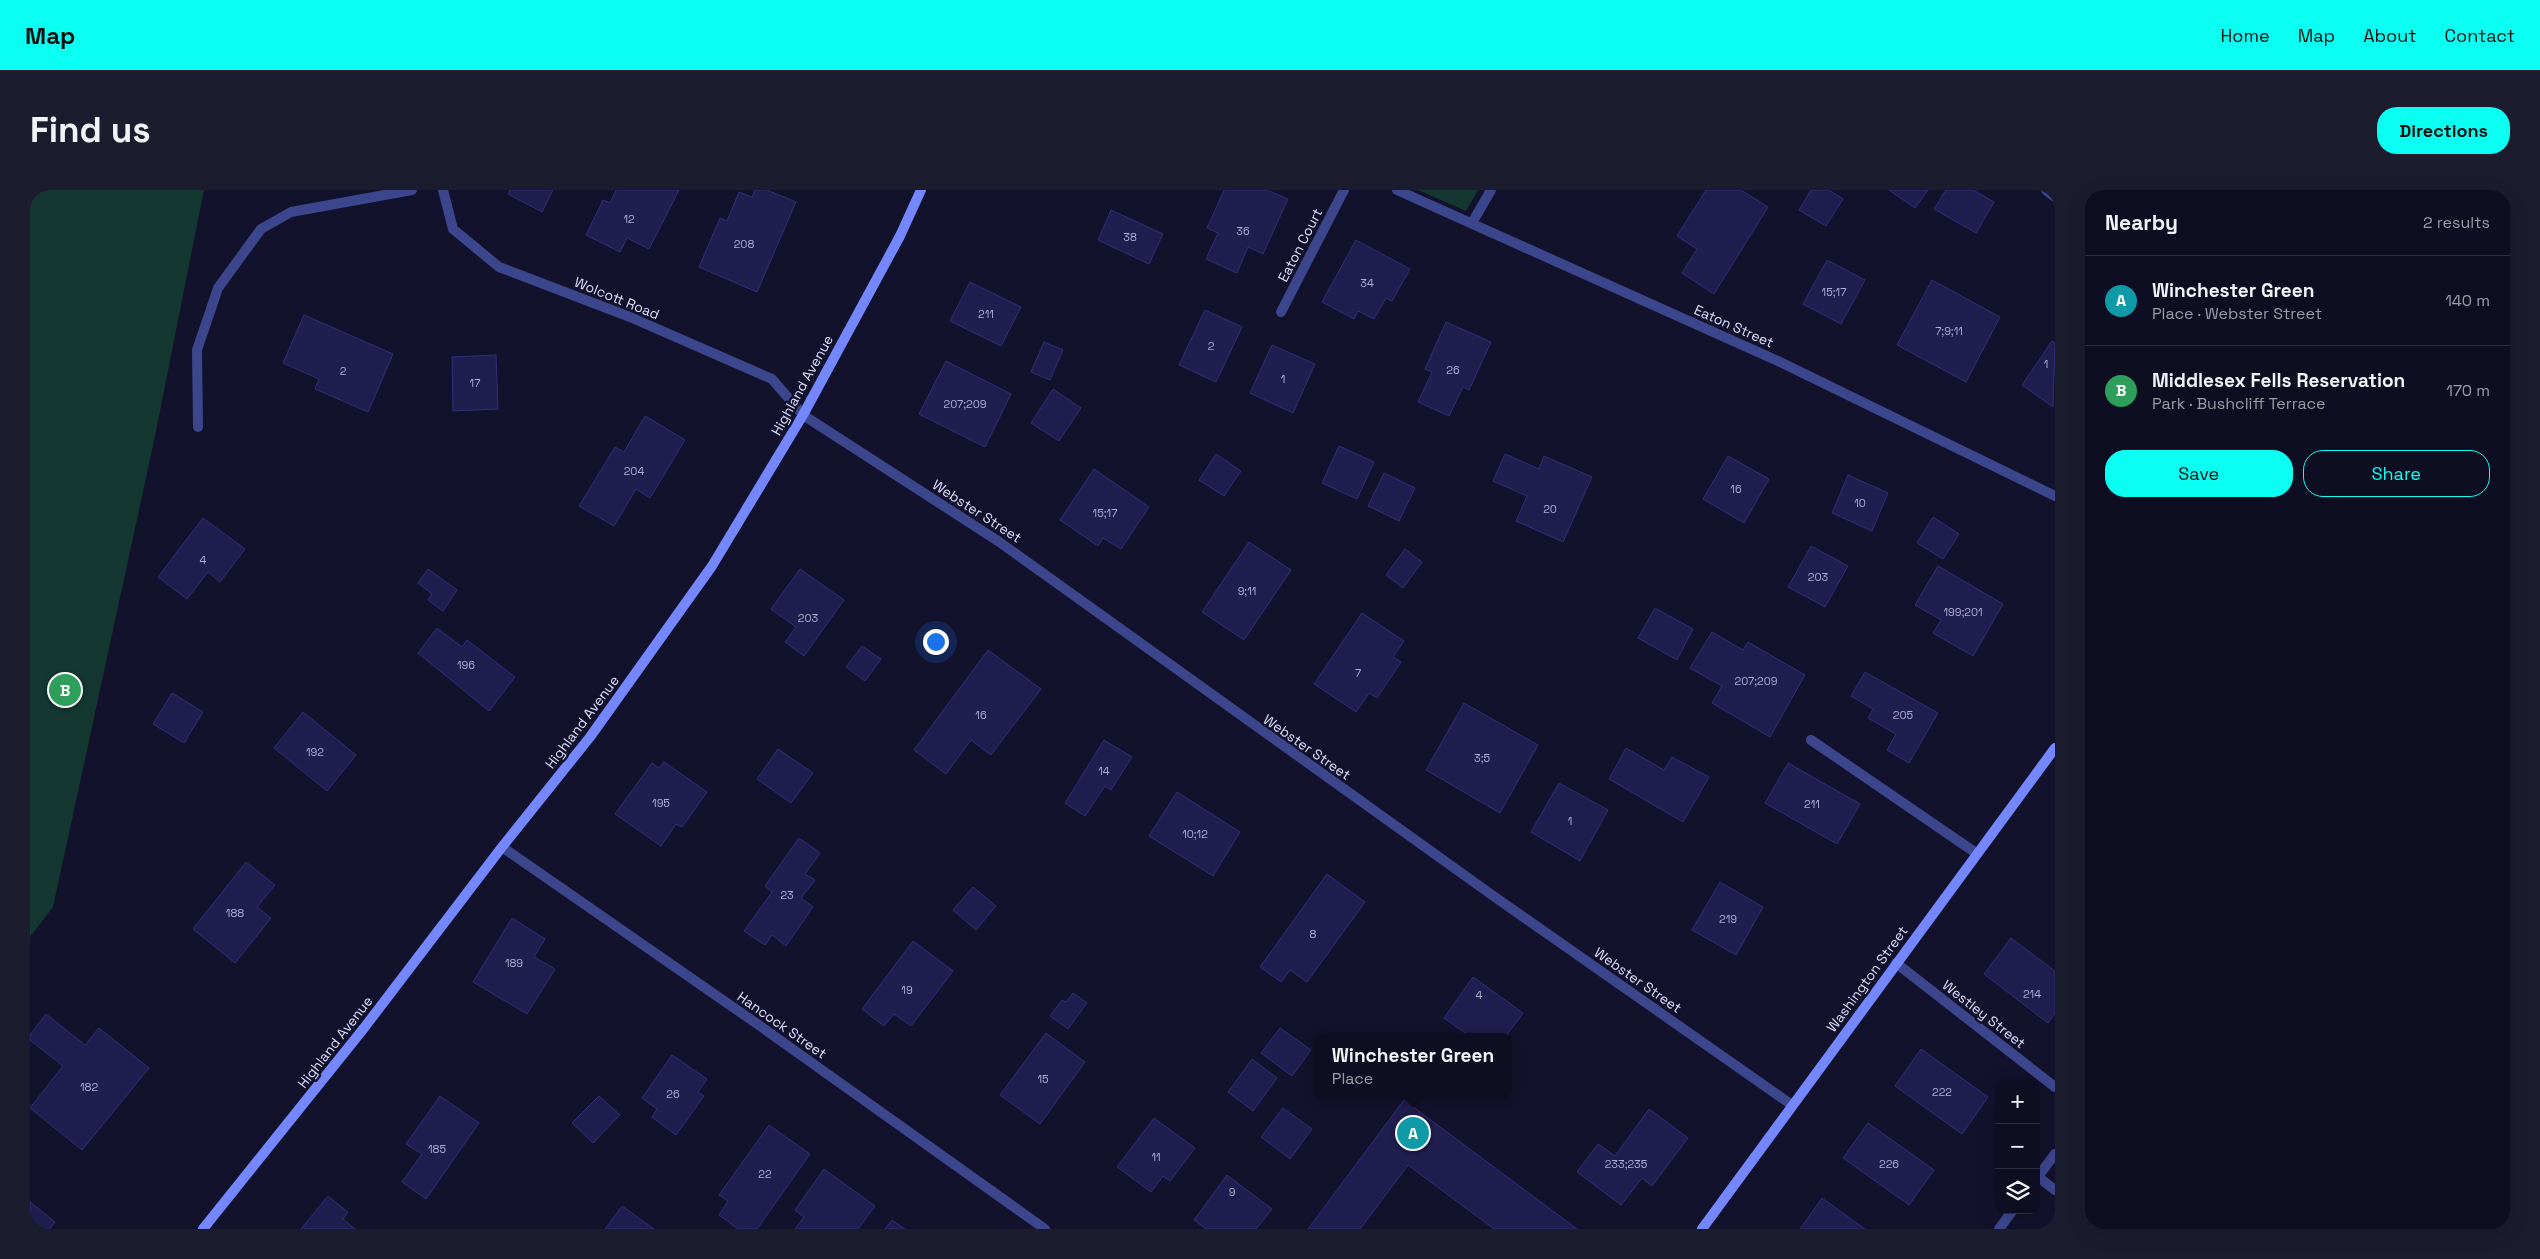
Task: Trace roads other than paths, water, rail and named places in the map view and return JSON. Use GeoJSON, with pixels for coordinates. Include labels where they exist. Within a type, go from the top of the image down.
{"type":"FeatureCollection","features":[{"type":"Feature","properties":{"kind":"main road","name":"Highland Avenue"},"geometry":{"type":"LineString","coordinates":[[203,1229],[364,1028],[502,847],[590,737],[712,566],[803,415],[900,236],[921,190]]}},
{"type":"Feature","properties":{"kind":"main road","name":"Washington Street"},"geometry":{"type":"LineString","coordinates":[[1702,1229],[1976,853],[2055,748]]}},
{"type":"Feature","properties":{"kind":"street"},"geometry":{"type":"LineString","coordinates":[[198,428],[198,350],[218,288],[261,229],[291,212],[412,190]]}},
{"type":"Feature","properties":{"kind":"street","name":"Wolcott Road"},"geometry":{"type":"LineString","coordinates":[[444,190],[453,228],[499,266],[630,317],[772,380],[803,415]]}},
{"type":"Feature","properties":{"kind":"street","name":"Eaton Court"},"geometry":{"type":"LineString","coordinates":[[1281,312],[1344,190]]}},
{"type":"Feature","properties":{"kind":"street","name":"Eaton Street"},"geometry":{"type":"LineString","coordinates":[[1397,190],[1780,362],[2055,496]]}},
{"type":"Feature","properties":{"kind":"street"},"geometry":{"type":"LineString","coordinates":[[1472,223],[1491,190]]}},
{"type":"Feature","properties":{"kind":"street"},"geometry":{"type":"LineString","coordinates":[[2046,190],[2055,197]]}},
{"type":"Feature","properties":{"kind":"street","name":"Webster Street"},"geometry":{"type":"LineString","coordinates":[[803,415],[998,541],[1492,895],[1792,1105]]}},
{"type":"Feature","properties":{"kind":"street"},"geometry":{"type":"LineString","coordinates":[[1812,740],[1976,853]]}},
{"type":"Feature","properties":{"kind":"street","name":"Hancock Street"},"geometry":{"type":"LineString","coordinates":[[502,847],[755,1022],[1045,1229]]}},
{"type":"Feature","properties":{"kind":"street","name":"Westley Street"},"geometry":{"type":"LineString","coordinates":[[1896,963],[2055,1087]]}},
{"type":"Feature","properties":{"kind":"street"},"geometry":{"type":"LineString","coordinates":[[2040,1174],[2055,1154]]}},
{"type":"Feature","properties":{"kind":"street"},"geometry":{"type":"LineString","coordinates":[[2040,1180],[2055,1190]]}},
{"type":"Feature","properties":{"kind":"street"},"geometry":{"type":"LineString","coordinates":[[1999,1229],[2010,1214]]}},
{"type":"Feature","properties":{"kind":"place","name":"Middlesex Fells Reservation"},"geometry":{"type":"Point","coordinates":[65,690]}},
{"type":"Feature","properties":{"kind":"place","name":"Winchester Green"},"geometry":{"type":"Point","coordinates":[1413,1133]}}]}
